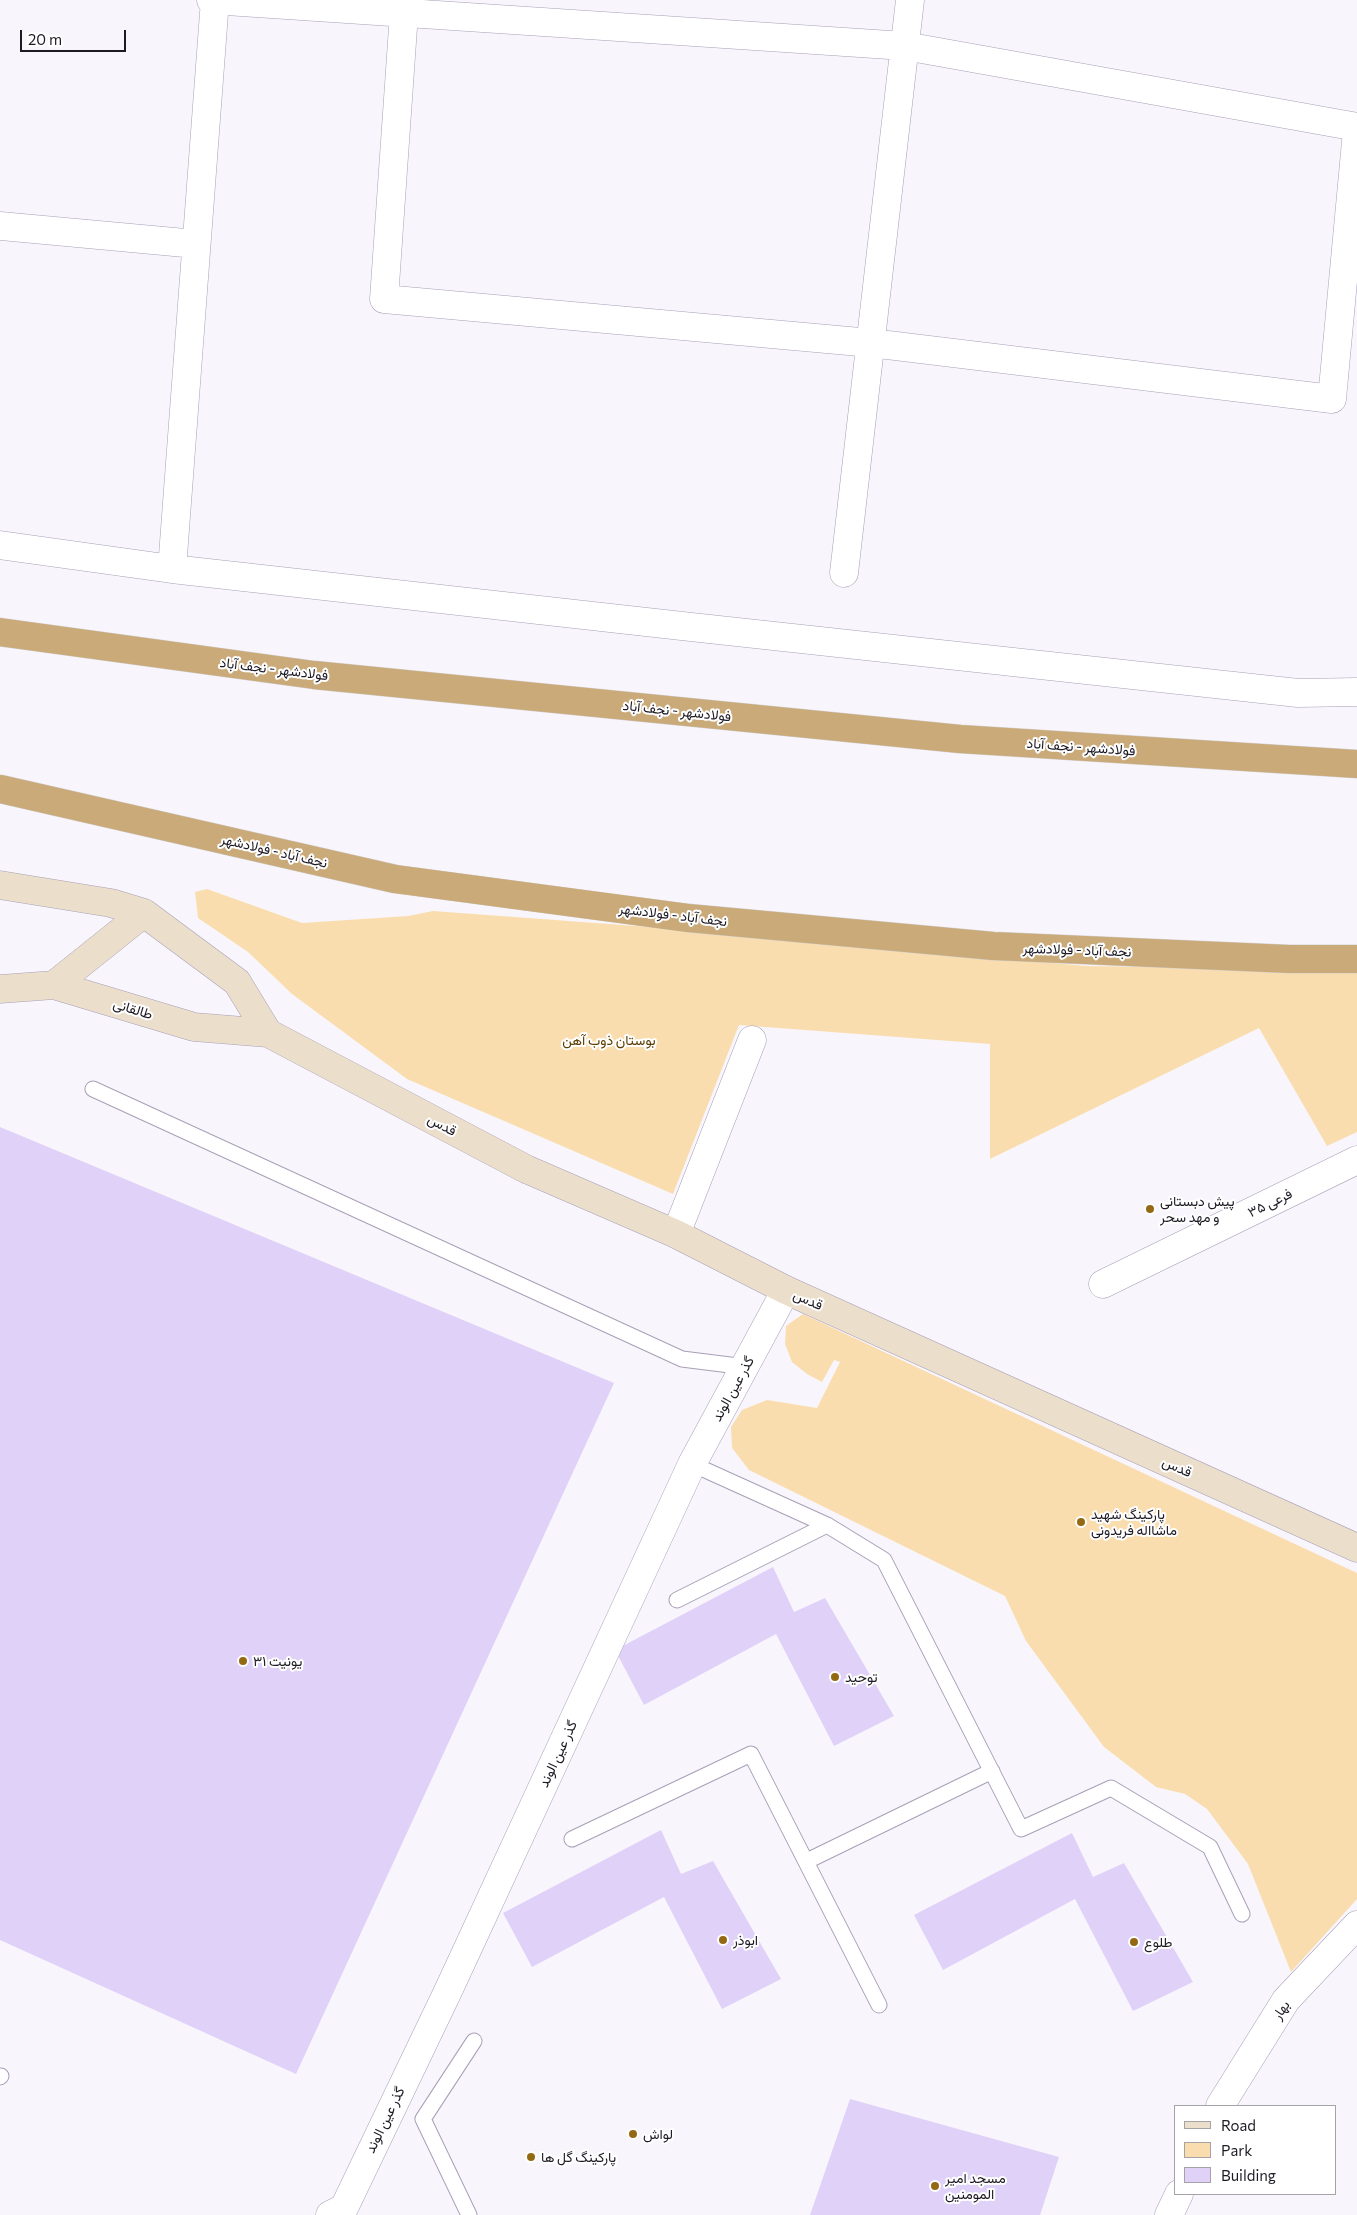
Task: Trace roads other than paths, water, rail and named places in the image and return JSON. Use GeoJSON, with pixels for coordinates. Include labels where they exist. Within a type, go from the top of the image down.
{"type":"FeatureCollection","features":[{"type":"Feature","properties":{"kind":"highway","name":"فولادشهر - نجف آباد"},"geometry":{"type":"LineString","coordinates":[[0,632],[314,675],[950,738],[1357,764]]}},
{"type":"Feature","properties":{"kind":"highway","name":"نجف آباد - فولادشهر"},"geometry":{"type":"LineString","coordinates":[[0,789],[395,879],[688,918],[993,946],[1289,959],[1357,959]]}},
{"type":"Feature","properties":{"kind":"main road"},"geometry":{"type":"LineString","coordinates":[[0,885],[111,903],[144,913],[237,982],[268,1033]]}},
{"type":"Feature","properties":{"kind":"main road"},"geometry":{"type":"LineString","coordinates":[[54,986],[144,913]]}},
{"type":"Feature","properties":{"kind":"main road","name":"طالقانی"},"geometry":{"type":"LineString","coordinates":[[0,989],[54,986],[194,1027],[268,1033]]}},
{"type":"Feature","properties":{"kind":"main road","name":"قدس"},"geometry":{"type":"LineString","coordinates":[[268,1033],[526,1169],[676,1234],[786,1290],[1357,1548]]}},
{"type":"Feature","properties":{"kind":"street"},"geometry":{"type":"LineString","coordinates":[[211,0],[905,46],[1357,127]]}},
{"type":"Feature","properties":{"kind":"street"},"geometry":{"type":"LineString","coordinates":[[172,569],[215,0]]}},
{"type":"Feature","properties":{"kind":"street"},"geometry":{"type":"LineString","coordinates":[[844,573],[910,0]]}},
{"type":"Feature","properties":{"kind":"street"},"geometry":{"type":"LineString","coordinates":[[404,13],[384,300],[871,342],[1332,399],[1357,131]]}},
{"type":"Feature","properties":{"kind":"street"},"geometry":{"type":"LineString","coordinates":[[0,226],[196,244]]}},
{"type":"Feature","properties":{"kind":"street"},"geometry":{"type":"LineString","coordinates":[[0,545],[172,569],[1289,692],[1357,692]]}},
{"type":"Feature","properties":{"kind":"street"},"geometry":{"type":"LineString","coordinates":[[676,1234],[752,1040]]}},
{"type":"Feature","properties":{"kind":"street","name":"فرعی ۳۵"},"geometry":{"type":"LineString","coordinates":[[1103,1284],[1357,1160]]}},
{"type":"Feature","properties":{"kind":"street","name":"گذر عین الوند"},"geometry":{"type":"LineString","coordinates":[[330,2215],[344,2208],[449,1989],[692,1464],[786,1290]]}},
{"type":"Feature","properties":{"kind":"street","name":"بهار"},"geometry":{"type":"LineString","coordinates":[[1221,2105],[1286,2000],[1357,1925]]}},
{"type":"Feature","properties":{"kind":"street"},"geometry":{"type":"LineString","coordinates":[[1169,2215],[1179,2195]]}},
{"type":"Feature","properties":{"kind":"lane"},"geometry":{"type":"LineString","coordinates":[[93,1089],[682,1359],[746,1367]]}},
{"type":"Feature","properties":{"kind":"lane"},"geometry":{"type":"LineString","coordinates":[[692,1464],[827,1525],[884,1560],[1021,1829],[1111,1788],[1210,1847],[1242,1914]]}},
{"type":"Feature","properties":{"kind":"lane"},"geometry":{"type":"LineString","coordinates":[[677,1600],[827,1525]]}},
{"type":"Feature","properties":{"kind":"lane"},"geometry":{"type":"LineString","coordinates":[[572,1839],[751,1754],[879,2005]]}},
{"type":"Feature","properties":{"kind":"lane"},"geometry":{"type":"LineString","coordinates":[[807,1861],[992,1771]]}},
{"type":"Feature","properties":{"kind":"lane"},"geometry":{"type":"LineString","coordinates":[[469,2215],[423,2119],[474,2040]]}},
{"type":"Feature","properties":{"kind":"place","name":"پیش دبستانی و مهد سحر"},"geometry":{"type":"Point","coordinates":[1150,1209]}},
{"type":"Feature","properties":{"kind":"place","name":"پارکینگ شهید ماشااله فریدونی"},"geometry":{"type":"Point","coordinates":[1081,1522]}},
{"type":"Feature","properties":{"kind":"place","name":"یونیت ۳۱"},"geometry":{"type":"Point","coordinates":[243,1661]}},
{"type":"Feature","properties":{"kind":"place","name":"توحید"},"geometry":{"type":"Point","coordinates":[835,1677]}},
{"type":"Feature","properties":{"kind":"place","name":"ابوذر"},"geometry":{"type":"Point","coordinates":[723,1940]}},
{"type":"Feature","properties":{"kind":"place","name":"طلوع"},"geometry":{"type":"Point","coordinates":[1134,1942]}},
{"type":"Feature","properties":{"kind":"place","name":"لواش"},"geometry":{"type":"Point","coordinates":[633,2134]}},
{"type":"Feature","properties":{"kind":"place","name":"پارکینگ گل ها"},"geometry":{"type":"Point","coordinates":[531,2157]}},
{"type":"Feature","properties":{"kind":"place","name":"مسجد امیر المومنین"},"geometry":{"type":"Point","coordinates":[935,2186]}},
{"type":"Feature","properties":{"kind":"park label","name":"بوستان ذوب آهن"},"geometry":{"type":"Point","coordinates":[609,1040]}}]}
